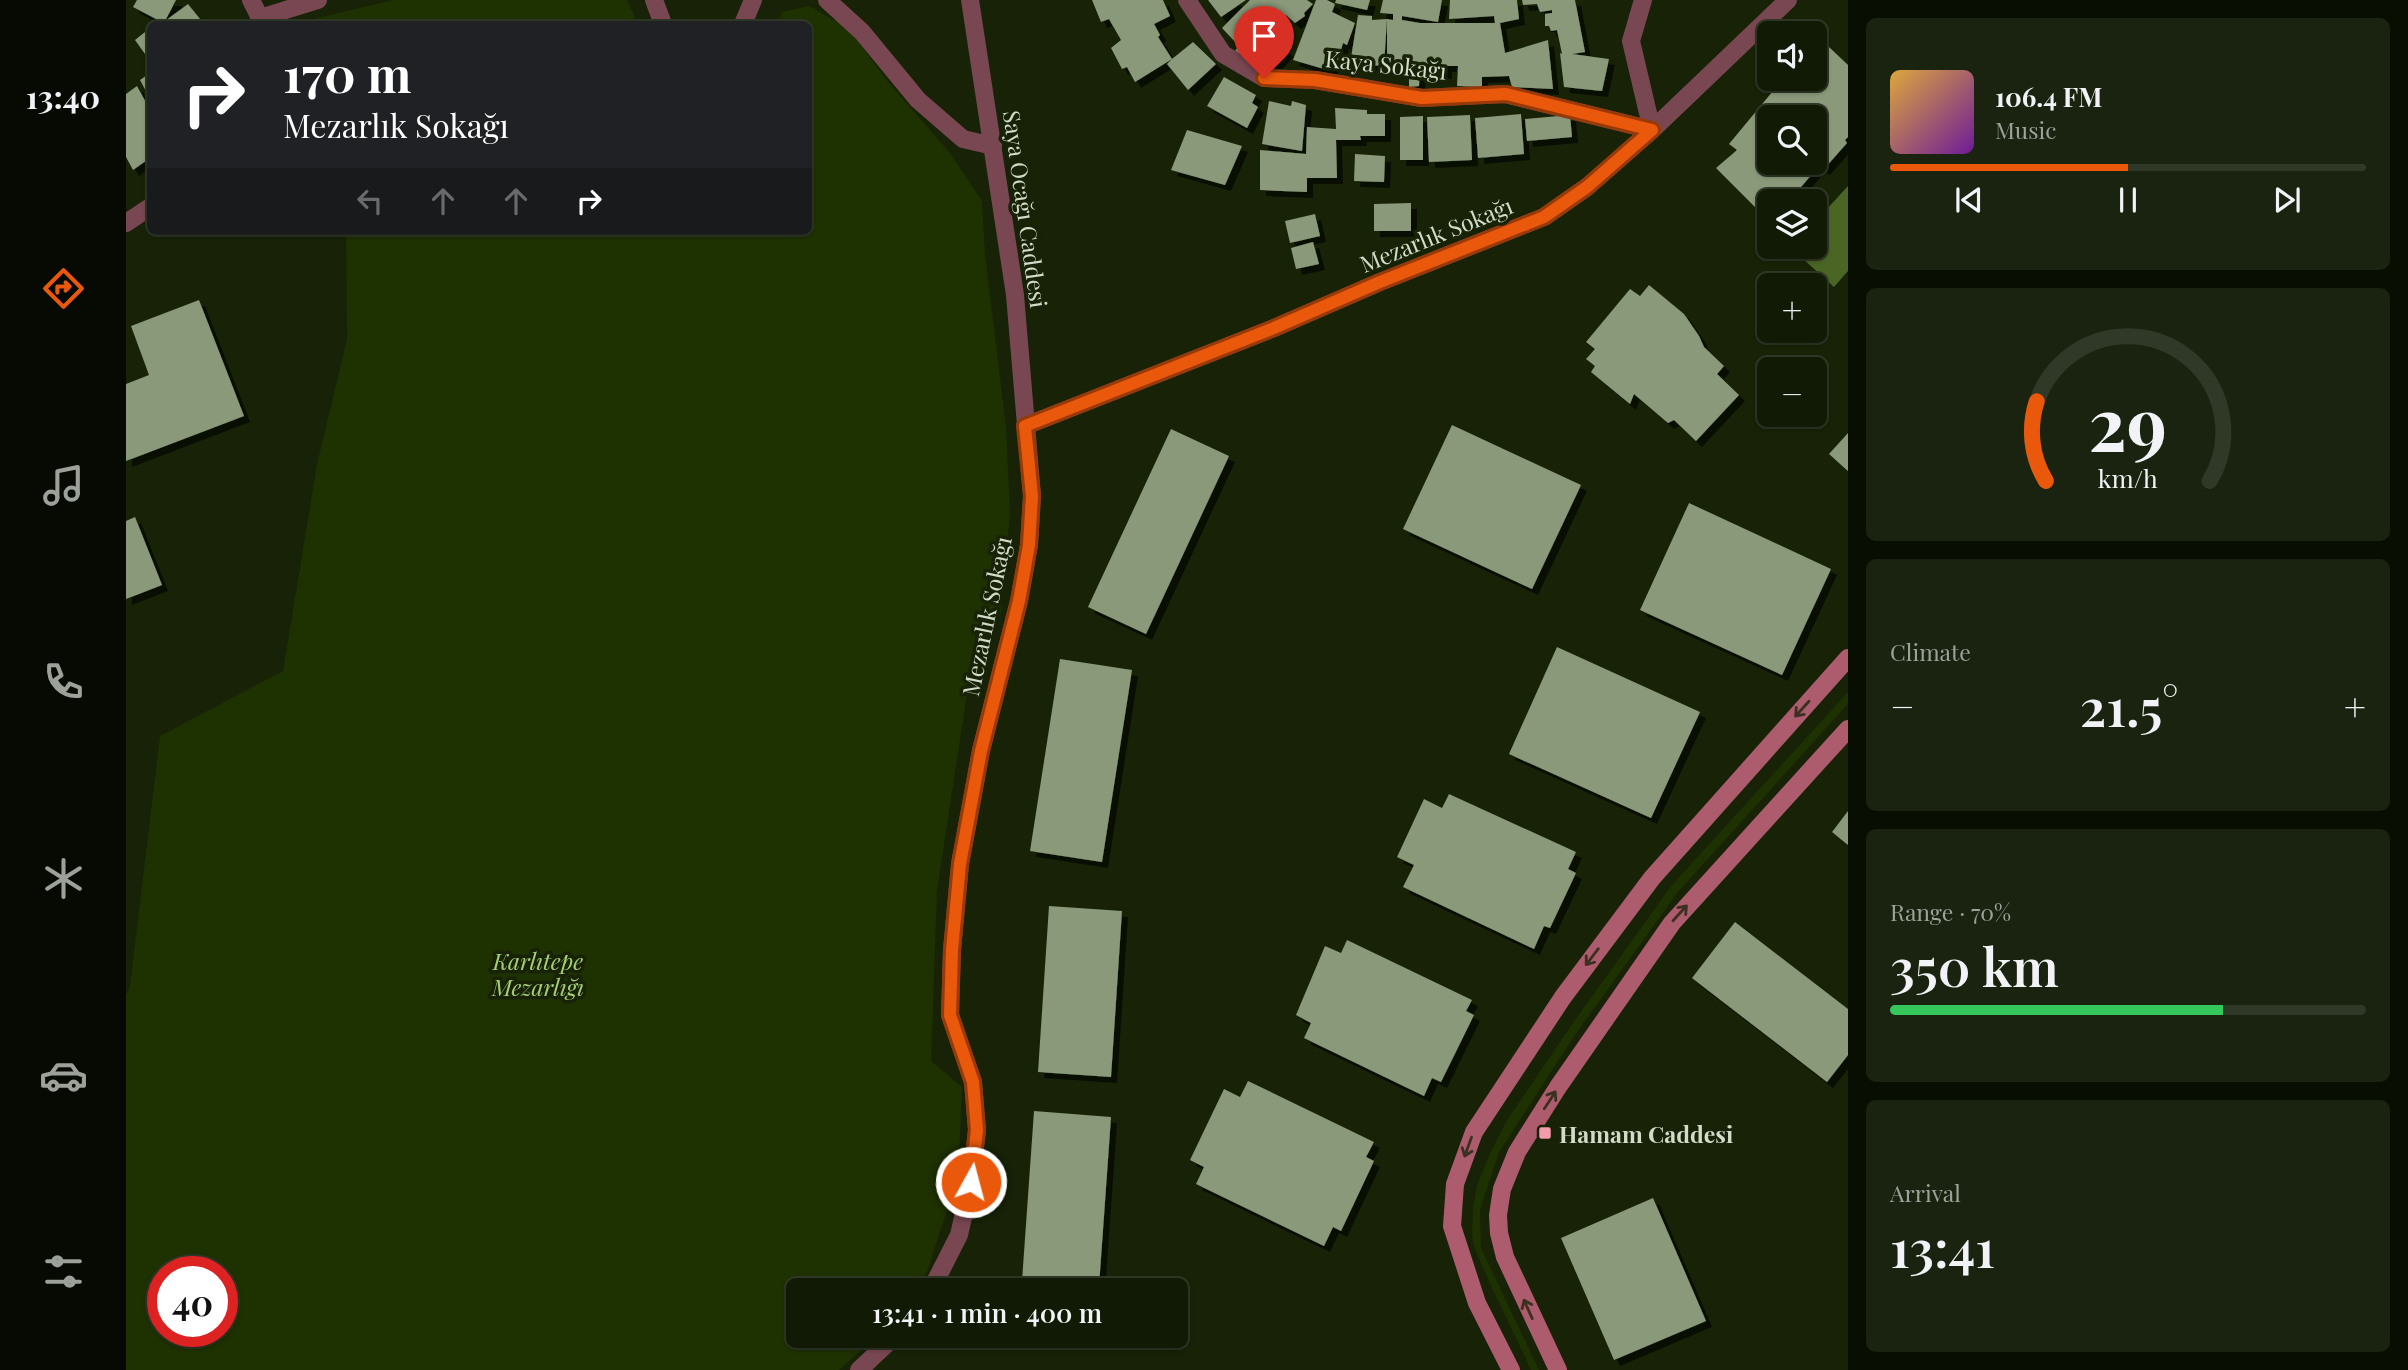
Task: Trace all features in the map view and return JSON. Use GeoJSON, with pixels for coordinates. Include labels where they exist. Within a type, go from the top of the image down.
{"type":"FeatureCollection","features":[{"type":"Feature","properties":{"kind":"main road"},"geometry":{"type":"LineString","coordinates":[[1511,1370],[1477,1303],[1452,1226],[1455,1184],[1474,1132],[1563,996],[1651,878],[1848,658]]}},
{"type":"Feature","properties":{"kind":"main road"},"geometry":{"type":"LineString","coordinates":[[1558,1370],[1506,1257],[1499,1233],[1498,1215],[1502,1189],[1517,1152],[1558,1087],[1672,923],[1848,729]]}},
{"type":"Feature","properties":{"kind":"street"},"geometry":{"type":"LineString","coordinates":[[251,0],[261,21],[318,0]]}},
{"type":"Feature","properties":{"kind":"street"},"geometry":{"type":"LineString","coordinates":[[654,0],[662,21]]}},
{"type":"Feature","properties":{"kind":"street"},"geometry":{"type":"LineString","coordinates":[[744,21],[753,0]]}},
{"type":"Feature","properties":{"kind":"street"},"geometry":{"type":"LineString","coordinates":[[827,0],[862,32],[918,100],[963,139],[993,146]]}},
{"type":"Feature","properties":{"kind":"street","name":"Saya Ocağı Caddesi"},"geometry":{"type":"LineString","coordinates":[[970,0],[1015,295],[1025,426]]}},
{"type":"Feature","properties":{"kind":"street","name":"Kaya Sokağı"},"geometry":{"type":"LineString","coordinates":[[1187,0],[1223,54],[1264,78],[1315,80],[1422,98],[1506,94],[1652,130]]}},
{"type":"Feature","properties":{"kind":"street"},"geometry":{"type":"LineString","coordinates":[[1643,0],[1631,41],[1652,130]]}},
{"type":"Feature","properties":{"kind":"street","name":"Mezarlık Sokağı"},"geometry":{"type":"LineString","coordinates":[[937,1278],[959,1235],[971,1182],[977,1130],[973,1082],[950,1015],[952,950],[960,864],[981,751],[1019,601],[1029,545],[1032,496],[1025,426],[1274,328],[1380,282],[1544,217],[1587,187],[1652,130],[1788,0]]}},
{"type":"Feature","properties":{"kind":"street"},"geometry":{"type":"LineString","coordinates":[[126,223],[147,209]]}},
{"type":"Feature","properties":{"kind":"street"},"geometry":{"type":"LineString","coordinates":[[859,1370],[882,1348]]}},
{"type":"Feature","properties":{"kind":"green space"},"geometry":{"type":"Polygon","coordinates":[[[393,0],[627,0],[637,21],[306,21],[393,0]]]}},
{"type":"Feature","properties":{"kind":"green space","name":"Karlıtepe Mezarlığı"},"geometry":{"type":"Polygon","coordinates":[[[809,6],[848,28],[889,83],[950,153],[982,201],[985,254],[1006,427],[1010,513],[1001,613],[967,694],[937,891],[931,1061],[962,1087],[959,1159],[946,1213],[927,1272],[922,1278],[786,1278],[786,1348],[864,1348],[839,1370],[126,1370],[126,995],[130,986],[160,736],[283,671],[317,464],[347,339],[346,235],[812,235],[812,21],[778,21],[782,12],[809,6]]]}},
{"type":"Feature","properties":{"kind":"green space"},"geometry":{"type":"Polygon","coordinates":[[[1848,692],[1848,704],[1678,892],[1577,1032],[1499,1152],[1480,1210],[1481,1248],[1539,1370],[1531,1370],[1474,1247],[1473,1208],[1477,1185],[1491,1151],[1506,1122],[1570,1027],[1671,886],[1848,692]]]}},
{"type":"Feature","properties":{"kind":"shaded area"},"geometry":{"type":"Polygon","coordinates":[[[1848,186],[1848,271],[1834,287],[1827,281],[1827,273],[1819,273],[1803,259],[1827,259],[1827,209],[1848,186]]]}},
{"type":"Feature","properties":{"kind":"building"},"geometry":{"type":"Polygon","coordinates":[[[137,0],[176,0],[165,21],[133,7],[137,0]]]}},
{"type":"Feature","properties":{"kind":"building"},"geometry":{"type":"Polygon","coordinates":[[[1092,0],[1163,0],[1170,16],[1154,24],[1160,35],[1158,37],[1172,59],[1135,82],[1127,67],[1122,69],[1111,48],[1121,40],[1109,19],[1101,22],[1092,0]]]}},
{"type":"Feature","properties":{"kind":"building"},"geometry":{"type":"Polygon","coordinates":[[[1208,0],[1246,0],[1221,17],[1208,0]]]}},
{"type":"Feature","properties":{"kind":"building"},"geometry":{"type":"Polygon","coordinates":[[[1250,0],[1307,0],[1313,4],[1304,13],[1305,16],[1295,23],[1286,15],[1280,21],[1272,16],[1262,25],[1287,51],[1271,70],[1256,54],[1251,62],[1235,51],[1237,48],[1240,50],[1246,42],[1243,38],[1237,44],[1222,28],[1250,0]]]}},
{"type":"Feature","properties":{"kind":"building"},"geometry":{"type":"Polygon","coordinates":[[[1316,0],[1327,0],[1335,4],[1332,12],[1355,23],[1347,45],[1343,43],[1337,64],[1333,63],[1331,71],[1293,60],[1316,0]]]}},
{"type":"Feature","properties":{"kind":"building"},"geometry":{"type":"Polygon","coordinates":[[[1336,0],[1370,0],[1367,10],[1335,3],[1336,0]]]}},
{"type":"Feature","properties":{"kind":"building"},"geometry":{"type":"Polygon","coordinates":[[[1383,0],[1442,0],[1438,22],[1402,16],[1402,20],[1420,23],[1495,23],[1494,16],[1449,19],[1450,0],[1517,0],[1519,19],[1500,23],[1505,53],[1548,40],[1553,89],[1512,87],[1509,76],[1482,77],[1482,87],[1457,86],[1458,66],[1446,66],[1446,73],[1435,73],[1434,67],[1420,65],[1419,86],[1409,87],[1409,68],[1387,68],[1387,19],[1393,20],[1393,14],[1380,13],[1383,0]]]}},
{"type":"Feature","properties":{"kind":"building"},"geometry":{"type":"Polygon","coordinates":[[[1522,0],[1575,0],[1585,52],[1572,54],[1609,59],[1602,91],[1564,87],[1557,30],[1551,31],[1549,26],[1545,26],[1545,14],[1552,13],[1552,10],[1540,12],[1537,4],[1523,5],[1522,0]]]}},
{"type":"Feature","properties":{"kind":"building"},"geometry":{"type":"Polygon","coordinates":[[[188,4],[202,21],[165,21],[188,4]]]}},
{"type":"Feature","properties":{"kind":"building"},"geometry":{"type":"Polygon","coordinates":[[[1358,15],[1372,16],[1372,20],[1387,19],[1384,66],[1350,64],[1358,15]]]}},
{"type":"Feature","properties":{"kind":"building"},"geometry":{"type":"Polygon","coordinates":[[[147,30],[147,57],[135,40],[147,30]]]}},
{"type":"Feature","properties":{"kind":"building"},"geometry":{"type":"Polygon","coordinates":[[[1193,42],[1216,64],[1188,90],[1167,64],[1193,42]]]}},
{"type":"Feature","properties":{"kind":"building"},"geometry":{"type":"Polygon","coordinates":[[[1829,47],[1848,65],[1847,143],[1827,166],[1827,105],[1761,105],[1773,91],[1827,91],[1829,47]]]}},
{"type":"Feature","properties":{"kind":"building"},"geometry":{"type":"Polygon","coordinates":[[[147,75],[147,93],[140,80],[147,75]]]}},
{"type":"Feature","properties":{"kind":"building"},"geometry":{"type":"Polygon","coordinates":[[[1224,77],[1256,95],[1252,103],[1258,107],[1247,128],[1207,106],[1224,77]]]}},
{"type":"Feature","properties":{"kind":"building"},"geometry":{"type":"Polygon","coordinates":[[[137,86],[147,104],[147,160],[133,170],[126,157],[126,94],[137,86]]]}},
{"type":"Feature","properties":{"kind":"building"},"geometry":{"type":"Polygon","coordinates":[[[1269,101],[1291,106],[1292,101],[1306,105],[1302,151],[1262,144],[1269,101]]]}},
{"type":"Feature","properties":{"kind":"building"},"geometry":{"type":"Polygon","coordinates":[[[1335,108],[1367,110],[1367,114],[1385,114],[1385,136],[1336,140],[1337,178],[1307,178],[1307,192],[1260,190],[1260,150],[1306,154],[1307,127],[1336,129],[1335,108]]]}},
{"type":"Feature","properties":{"kind":"building"},"geometry":{"type":"Polygon","coordinates":[[[1757,110],[1757,175],[1811,175],[1799,189],[1757,189],[1757,209],[1716,168],[1737,150],[1729,144],[1757,110]]]}},
{"type":"Feature","properties":{"kind":"building"},"geometry":{"type":"Polygon","coordinates":[[[1521,114],[1524,154],[1478,158],[1475,118],[1521,114]]]}},
{"type":"Feature","properties":{"kind":"building"},"geometry":{"type":"Polygon","coordinates":[[[1470,115],[1472,160],[1429,162],[1427,117],[1470,115]]]}},
{"type":"Feature","properties":{"kind":"building"},"geometry":{"type":"Polygon","coordinates":[[[1570,115],[1572,137],[1527,141],[1525,119],[1570,115]]]}},
{"type":"Feature","properties":{"kind":"building"},"geometry":{"type":"Polygon","coordinates":[[[1423,116],[1423,160],[1400,160],[1400,117],[1423,116]]]}},
{"type":"Feature","properties":{"kind":"building"},"geometry":{"type":"Polygon","coordinates":[[[1187,130],[1242,146],[1225,185],[1171,170],[1187,130]]]}},
{"type":"Feature","properties":{"kind":"building"},"geometry":{"type":"Polygon","coordinates":[[[1355,154],[1385,156],[1384,182],[1354,181],[1355,154]]]}},
{"type":"Feature","properties":{"kind":"building"},"geometry":{"type":"Polygon","coordinates":[[[1411,203],[1411,231],[1374,231],[1374,204],[1411,203]]]}},
{"type":"Feature","properties":{"kind":"building"},"geometry":{"type":"Polygon","coordinates":[[[1315,214],[1320,236],[1290,243],[1285,221],[1315,214]]]}},
{"type":"Feature","properties":{"kind":"building"},"geometry":{"type":"Polygon","coordinates":[[[1313,242],[1319,264],[1296,269],[1291,248],[1313,242]]]}},
{"type":"Feature","properties":{"kind":"building"},"geometry":{"type":"Polygon","coordinates":[[[1649,285],[1684,314],[1704,347],[1724,366],[1717,374],[1739,395],[1696,441],[1674,420],[1668,423],[1634,394],[1630,404],[1591,372],[1595,366],[1586,359],[1595,349],[1586,342],[1630,289],[1640,296],[1649,285]]]}},
{"type":"Feature","properties":{"kind":"building"},"geometry":{"type":"Polygon","coordinates":[[[199,300],[244,416],[126,461],[126,384],[149,375],[131,326],[199,300]]]}},
{"type":"Feature","properties":{"kind":"building"},"geometry":{"type":"Polygon","coordinates":[[[1452,425],[1581,485],[1532,589],[1403,529],[1452,425]]]}},
{"type":"Feature","properties":{"kind":"building"},"geometry":{"type":"Polygon","coordinates":[[[1171,429],[1229,456],[1146,634],[1088,607],[1171,429]]]}},
{"type":"Feature","properties":{"kind":"building"},"geometry":{"type":"Polygon","coordinates":[[[1848,433],[1848,471],[1829,454],[1848,433]]]}},
{"type":"Feature","properties":{"kind":"building"},"geometry":{"type":"Polygon","coordinates":[[[1689,503],[1831,569],[1782,675],[1640,610],[1689,503]]]}},
{"type":"Feature","properties":{"kind":"building"},"geometry":{"type":"Polygon","coordinates":[[[135,517],[162,585],[126,599],[126,521],[135,517]]]}},
{"type":"Feature","properties":{"kind":"building"},"geometry":{"type":"Polygon","coordinates":[[[1557,647],[1700,712],[1651,818],[1509,754],[1557,647]]]}},
{"type":"Feature","properties":{"kind":"building"},"geometry":{"type":"Polygon","coordinates":[[[1060,659],[1132,670],[1102,862],[1030,851],[1060,659]]]}},
{"type":"Feature","properties":{"kind":"building"},"geometry":{"type":"Polygon","coordinates":[[[1449,794],[1576,852],[1568,869],[1576,873],[1550,928],[1544,926],[1534,949],[1403,887],[1414,865],[1397,857],[1424,799],[1442,808],[1449,794]]]}},
{"type":"Feature","properties":{"kind":"building"},"geometry":{"type":"Polygon","coordinates":[[[1848,811],[1848,845],[1832,832],[1848,811]]]}},
{"type":"Feature","properties":{"kind":"building"},"geometry":{"type":"Polygon","coordinates":[[[1049,906],[1122,911],[1111,1077],[1038,1072],[1049,906]]]}},
{"type":"Feature","properties":{"kind":"building"},"geometry":{"type":"Polygon","coordinates":[[[1735,922],[1848,1009],[1848,1055],[1827,1082],[1692,978],[1735,922]]]}},
{"type":"Feature","properties":{"kind":"building"},"geometry":{"type":"Polygon","coordinates":[[[1347,940],[1472,1000],[1466,1011],[1474,1015],[1441,1082],[1432,1078],[1424,1096],[1304,1038],[1311,1023],[1296,1015],[1325,946],[1341,953],[1347,940]]]}},
{"type":"Feature","properties":{"kind":"building"},"geometry":{"type":"Polygon","coordinates":[[[1248,1081],[1374,1142],[1366,1157],[1374,1161],[1341,1231],[1333,1227],[1324,1246],[1196,1184],[1204,1167],[1190,1160],[1224,1089],[1240,1097],[1248,1081]]]}},
{"type":"Feature","properties":{"kind":"building"},"geometry":{"type":"Polygon","coordinates":[[[1034,1111],[1111,1117],[1100,1278],[1022,1278],[1034,1111]]]}},
{"type":"Feature","properties":{"kind":"building"},"geometry":{"type":"Polygon","coordinates":[[[1653,1198],[1706,1321],[1614,1360],[1561,1238],[1653,1198]]]}},
{"type":"Feature","properties":{"kind":"place","name":"Hamam Caddesi"},"geometry":{"type":"Point","coordinates":[1545,1133]}},
{"type":"Feature","properties":{"kind":"route"},"geometry":{"type":"LineString","coordinates":[[971,1182],[977,1130],[973,1082],[950,1015],[952,950],[960,864],[981,751],[1019,601],[1029,545],[1032,496],[1025,426],[1274,328],[1380,282],[1544,217],[1587,187],[1652,130],[1506,94],[1422,98],[1315,80],[1264,78]]}}]}
